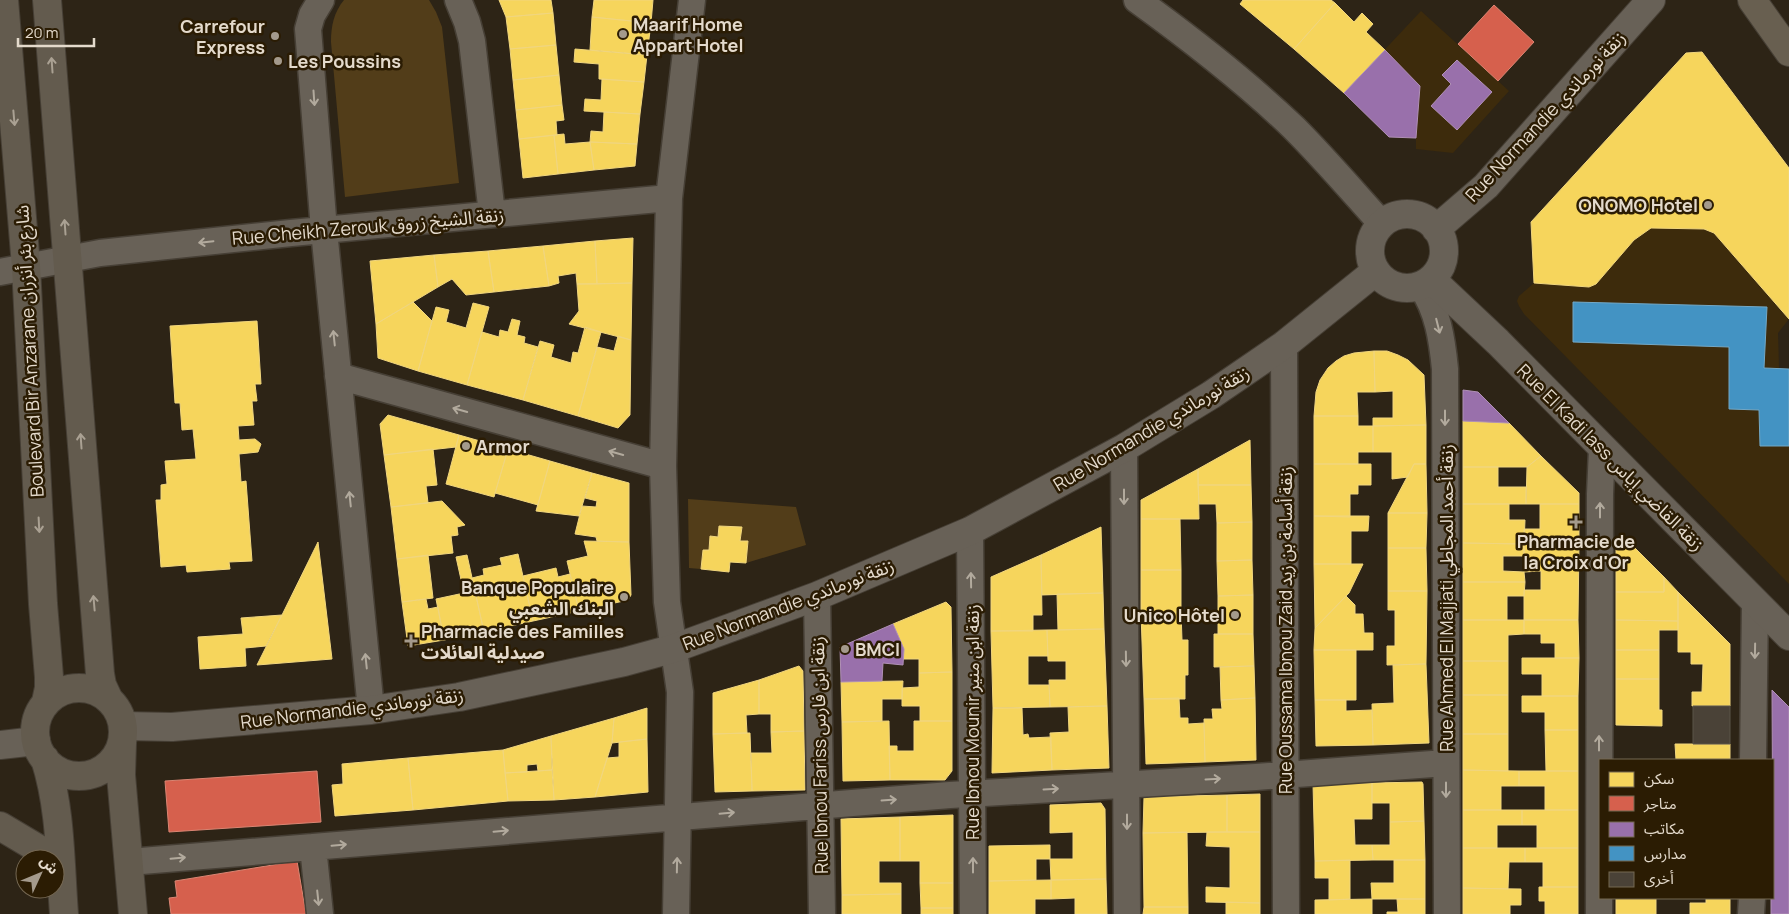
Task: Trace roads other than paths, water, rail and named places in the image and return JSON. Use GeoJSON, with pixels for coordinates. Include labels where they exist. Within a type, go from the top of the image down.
{"type":"FeatureCollection","features":[{"type":"Feature","properties":{"kind":"main road","name":"Boulevard Bir Anzarane شارع بئر أنزران"},"geometry":{"type":"LineString","coordinates":[[4,0],[13,269],[50,677],[46,702]]}},
{"type":"Feature","properties":{"kind":"main road"},"geometry":{"type":"LineString","coordinates":[[47,0],[100,674],[102,686],[109,700],[118,711],[122,735],[121,775],[133,914]]}},
{"type":"Feature","properties":{"kind":"main road"},"geometry":{"type":"LineString","coordinates":[[1752,0],[1789,52]]}},
{"type":"Feature","properties":{"kind":"main road"},"geometry":{"type":"LineString","coordinates":[[55,849],[54,792],[35,727],[37,720],[46,702],[63,690],[77,688],[91,690],[109,700]]}},
{"type":"Feature","properties":{"kind":"main road"},"geometry":{"type":"LineString","coordinates":[[41,750],[52,766],[65,773],[88,774],[102,769],[113,760],[122,735]]}},
{"type":"Feature","properties":{"kind":"main road"},"geometry":{"type":"LineString","coordinates":[[0,826],[38,849]]}},
{"type":"Feature","properties":{"kind":"main road"},"geometry":{"type":"LineString","coordinates":[[61,899],[64,914]]}},
{"type":"Feature","properties":{"kind":"street"},"geometry":{"type":"LineString","coordinates":[[320,0],[312,15],[308,29],[324,230],[371,710]]}},
{"type":"Feature","properties":{"kind":"street"},"geometry":{"type":"LineString","coordinates":[[458,0],[472,41],[492,214]]}},
{"type":"Feature","properties":{"kind":"street"},"geometry":{"type":"LineString","coordinates":[[676,914],[680,692],[667,602],[663,466],[669,198],[692,0]]}},
{"type":"Feature","properties":{"kind":"street"},"geometry":{"type":"LineString","coordinates":[[1137,0],[1223,67],[1293,128],[1323,158],[1382,224]]}},
{"type":"Feature","properties":{"kind":"street","name":"Rue Normandie زنقة نورماندي"},"geometry":{"type":"LineString","coordinates":[[1436,229],[1486,186],[1651,0]]}},
{"type":"Feature","properties":{"kind":"street","name":"Rue Cheikh Zerouk زنقة الشيخ زروق"},"geometry":{"type":"LineString","coordinates":[[13,269],[100,253],[669,198]]}},
{"type":"Feature","properties":{"kind":"street"},"geometry":{"type":"LineString","coordinates":[[1412,215],[1424,219],[1436,229],[1443,244],[1444,257],[1439,269],[1426,282],[1408,288],[1394,286],[1384,280],[1376,271],[1371,259],[1371,246],[1375,234],[1382,224],[1393,217],[1412,215]]}},
{"type":"Feature","properties":{"kind":"street","name":"Rue Normandie زنقة نورماندي"},"geometry":{"type":"LineString","coordinates":[[122,735],[172,727],[371,710],[459,697],[624,662],[675,648],[817,596],[970,531],[1124,448],[1211,396],[1284,345],[1376,271]]}},
{"type":"Feature","properties":{"kind":"street","name":"Rue El Kadi Iass زنقة القاضي إياس"},"geometry":{"type":"LineString","coordinates":[[1426,282],[1498,342],[1789,636]]}},
{"type":"Feature","properties":{"kind":"street","name":"Rue Ahmed El Majjati زنقة أحمد المجاطي"},"geometry":{"type":"LineString","coordinates":[[1426,282],[1443,348],[1445,369],[1447,914]]}},
{"type":"Feature","properties":{"kind":"street","name":"Rue Oussama Ibnou Zaid زنقة أسامة بن زيد"},"geometry":{"type":"LineString","coordinates":[[1284,345],[1286,914]]}},
{"type":"Feature","properties":{"kind":"street"},"geometry":{"type":"LineString","coordinates":[[338,376],[663,466]]}},
{"type":"Feature","properties":{"kind":"street"},"geometry":{"type":"LineString","coordinates":[[1124,448],[1127,914]]}},
{"type":"Feature","properties":{"kind":"street"},"geometry":{"type":"LineString","coordinates":[[1599,759],[1600,494],[1602,449]]}},
{"type":"Feature","properties":{"kind":"street","name":"Rue Ibnou Mounir زنقة ابن منير"},"geometry":{"type":"LineString","coordinates":[[970,531],[973,914]]}},
{"type":"Feature","properties":{"kind":"street","name":"Rue Ibnou Fariss زنقة ابن فارس"},"geometry":{"type":"LineString","coordinates":[[817,596],[822,914]]}},
{"type":"Feature","properties":{"kind":"street"},"geometry":{"type":"LineString","coordinates":[[1753,759],[1755,602]]}},
{"type":"Feature","properties":{"kind":"street"},"geometry":{"type":"LineString","coordinates":[[0,745],[41,750]]}},
{"type":"Feature","properties":{"kind":"street"},"geometry":{"type":"LineString","coordinates":[[129,862],[972,793],[1446,763]]}},
{"type":"Feature","properties":{"kind":"street"},"geometry":{"type":"LineString","coordinates":[[314,847],[320,914]]}},
{"type":"Feature","properties":{"kind":"street"},"geometry":{"type":"LineString","coordinates":[[1599,899],[1599,914]]}},
{"type":"Feature","properties":{"kind":"street"},"geometry":{"type":"LineString","coordinates":[[1751,914],[1752,899]]}},
{"type":"Feature","properties":{"kind":"place","name":"Maarif Home Appart Hotel"},"geometry":{"type":"Point","coordinates":[623,34]}},
{"type":"Feature","properties":{"kind":"place","name":"Carrefour Express"},"geometry":{"type":"Point","coordinates":[275,36]}},
{"type":"Feature","properties":{"kind":"place","name":"Les Poussins"},"geometry":{"type":"Point","coordinates":[278,61]}},
{"type":"Feature","properties":{"kind":"place","name":"ONOMO Hotel"},"geometry":{"type":"Point","coordinates":[1708,205]}},
{"type":"Feature","properties":{"kind":"place","name":"Armor"},"geometry":{"type":"Point","coordinates":[466,446]}},
{"type":"Feature","properties":{"kind":"place","name":"Pharmacie de la Croix d'Or"},"geometry":{"type":"Point","coordinates":[1576,522]}},
{"type":"Feature","properties":{"kind":"place","name":"Banque Populaire البنك الشعبي"},"geometry":{"type":"Point","coordinates":[624,597]}},
{"type":"Feature","properties":{"kind":"place","name":"Unico Hôtel"},"geometry":{"type":"Point","coordinates":[1235,615]}},
{"type":"Feature","properties":{"kind":"place","name":"Pharmacie des Familles صيدلية العائلات"},"geometry":{"type":"Point","coordinates":[411,641]}},
{"type":"Feature","properties":{"kind":"place","name":"BMCI"},"geometry":{"type":"Point","coordinates":[845,649]}}]}
